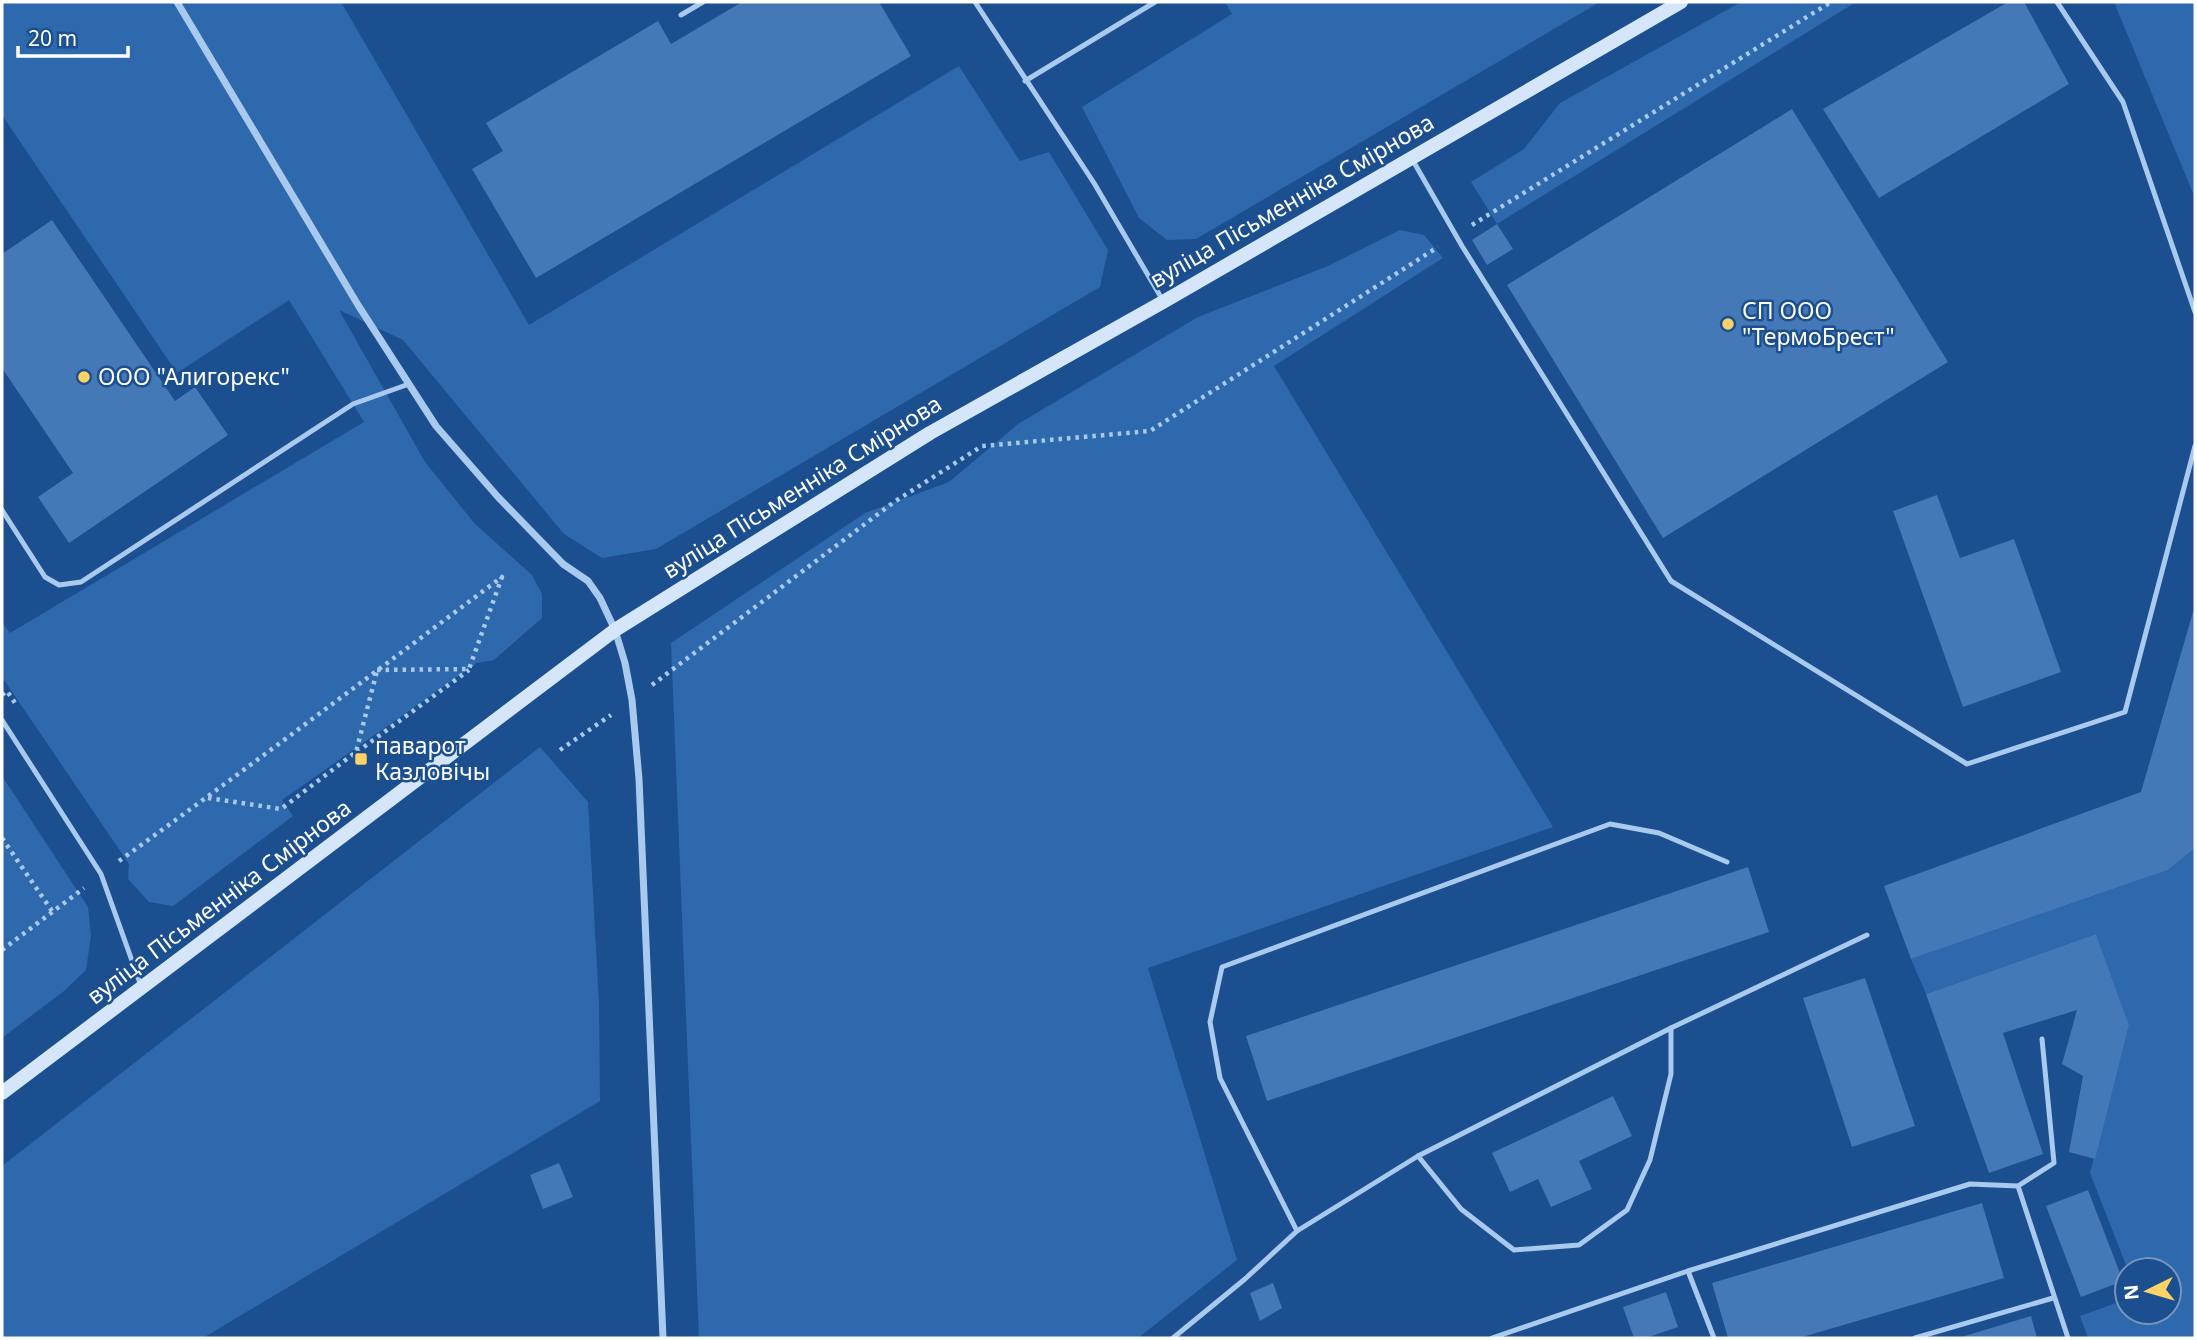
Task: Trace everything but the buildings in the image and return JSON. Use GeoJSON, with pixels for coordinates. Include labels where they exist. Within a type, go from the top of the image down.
{"type":"FeatureCollection","features":[{"type":"Feature","properties":{"kind":"main road","name":"вуліца Пісьменніка Смірнова"},"geometry":{"type":"LineString","coordinates":[[2,1093],[615,630],[930,433],[1163,302],[1681,2]]}},
{"type":"Feature","properties":{"kind":"street"},"geometry":{"type":"LineString","coordinates":[[177,2],[358,305],[436,426],[498,498],[563,564],[588,581],[615,630],[632,700],[639,779],[663,1338]]}},
{"type":"Feature","properties":{"kind":"lane"},"geometry":{"type":"LineString","coordinates":[[681,15],[704,2]]}},
{"type":"Feature","properties":{"kind":"lane"},"geometry":{"type":"LineString","coordinates":[[975,2],[1025,82],[1094,183],[1163,302]]}},
{"type":"Feature","properties":{"kind":"lane"},"geometry":{"type":"LineString","coordinates":[[1025,82],[1156,2]]}},
{"type":"Feature","properties":{"kind":"lane"},"geometry":{"type":"LineString","coordinates":[[2057,2],[2123,102],[2195,312]]}},
{"type":"Feature","properties":{"kind":"lane"},"geometry":{"type":"LineString","coordinates":[[1411,158],[1671,581],[1967,764],[2125,712],[2195,446]]}},
{"type":"Feature","properties":{"kind":"lane"},"geometry":{"type":"LineString","coordinates":[[2,510],[45,577],[60,585],[81,582],[353,404],[409,384]]}},
{"type":"Feature","properties":{"kind":"lane"},"geometry":{"type":"LineString","coordinates":[[2,720],[102,874],[142,989]]}},
{"type":"Feature","properties":{"kind":"lane"},"geometry":{"type":"LineString","coordinates":[[1297,1231],[1220,1078],[1210,1022],[1222,967],[1610,824],[1659,833],[1727,862]]}},
{"type":"Feature","properties":{"kind":"lane"},"geometry":{"type":"LineString","coordinates":[[1173,1338],[1245,1279],[1297,1231],[1418,1156],[1671,1028],[1867,935]]}},
{"type":"Feature","properties":{"kind":"lane"},"geometry":{"type":"LineString","coordinates":[[1418,1156],[1461,1209],[1514,1250],[1579,1245],[1627,1210],[1650,1160],[1671,1074],[1671,1028]]}},
{"type":"Feature","properties":{"kind":"lane"},"geometry":{"type":"LineString","coordinates":[[1492,1338],[1688,1271],[1970,1184],[2018,1186],[2054,1163],[2042,1039]]}},
{"type":"Feature","properties":{"kind":"lane"},"geometry":{"type":"LineString","coordinates":[[2018,1186],[2068,1338]]}},
{"type":"Feature","properties":{"kind":"lane"},"geometry":{"type":"LineString","coordinates":[[1688,1271],[1714,1338]]}},
{"type":"Feature","properties":{"kind":"lane"},"geometry":{"type":"LineString","coordinates":[[1915,1338],[2053,1298]]}},
{"type":"Feature","properties":{"kind":"path"},"geometry":{"type":"LineString","coordinates":[[560,750],[632,700],[894,502],[982,446],[1150,431],[1456,235],[1831,2]]}},
{"type":"Feature","properties":{"kind":"path"},"geometry":{"type":"LineString","coordinates":[[2,950],[502,576],[469,669],[281,809],[208,798]]}},
{"type":"Feature","properties":{"kind":"path"},"geometry":{"type":"LineString","coordinates":[[377,670],[469,669]]}},
{"type":"Feature","properties":{"kind":"path"},"geometry":{"type":"LineString","coordinates":[[356,752],[377,670]]}},
{"type":"Feature","properties":{"kind":"path"},"geometry":{"type":"LineString","coordinates":[[2,838],[52,911]]}},
{"type":"Feature","properties":{"kind":"shaded area"},"geometry":{"type":"Polygon","coordinates":[[[2,2],[341,2],[529,325],[959,66],[1020,161],[1049,152],[1108,250],[1100,287],[656,549],[602,558],[564,534],[403,340],[339,310],[425,462],[475,524],[532,575],[542,594],[542,618],[494,660],[477,663],[282,800],[293,816],[173,906],[149,902],[128,879],[129,864],[2,677],[2,622],[10,633],[364,422],[289,300],[177,373],[2,115],[2,2]]]}},
{"type":"Feature","properties":{"kind":"shaded area"},"geometry":{"type":"Polygon","coordinates":[[[1225,2],[1600,2],[1196,239],[1167,240],[1139,218],[1082,107],[1232,14],[1225,2]]]}},
{"type":"Feature","properties":{"kind":"shaded area"},"geometry":{"type":"Polygon","coordinates":[[[1741,2],[1856,2],[1497,224],[1471,182],[1524,149],[1560,103],[1741,2]]]}},
{"type":"Feature","properties":{"kind":"shaded area"},"geometry":{"type":"Polygon","coordinates":[[[2114,2],[2195,2],[2195,198],[2114,2]]]}},
{"type":"Feature","properties":{"kind":"shaded area"},"geometry":{"type":"Polygon","coordinates":[[[1400,230],[1424,235],[1443,258],[1274,366],[1553,827],[1148,968],[1237,1260],[1138,1338],[699,1338],[671,643],[865,513],[949,482],[1018,424],[1198,317],[1328,266],[1400,230]]]}},
{"type":"Feature","properties":{"kind":"shaded area"},"geometry":{"type":"Polygon","coordinates":[[[540,747],[588,802],[599,1004],[600,1101],[203,1338],[2,1338],[2,1166],[540,747]]]}},
{"type":"Feature","properties":{"kind":"shaded area"},"geometry":{"type":"Polygon","coordinates":[[[2,776],[88,907],[91,936],[86,970],[64,991],[2,1038],[2,776]]]}},
{"type":"Feature","properties":{"kind":"shaded area"},"geometry":{"type":"Polygon","coordinates":[[[2195,848],[2195,1338],[2088,1338],[2080,1316],[2113,1304],[2113,1326],[2183,1326],[2183,1256],[2123,1256],[2090,1173],[2129,1025],[2096,934],[1926,994],[1911,959],[2168,870],[2195,848]]]}},
{"type":"Feature","properties":{"kind":"place","name":"СП ООО \"ТермоБрест\""},"geometry":{"type":"Point","coordinates":[1728,324]}},
{"type":"Feature","properties":{"kind":"place","name":"ООО \"Алигорекс\""},"geometry":{"type":"Point","coordinates":[84,377]}},
{"type":"Feature","properties":{"kind":"place","name":"паварот Казловічы"},"geometry":{"type":"Point","coordinates":[361,759]}}]}
